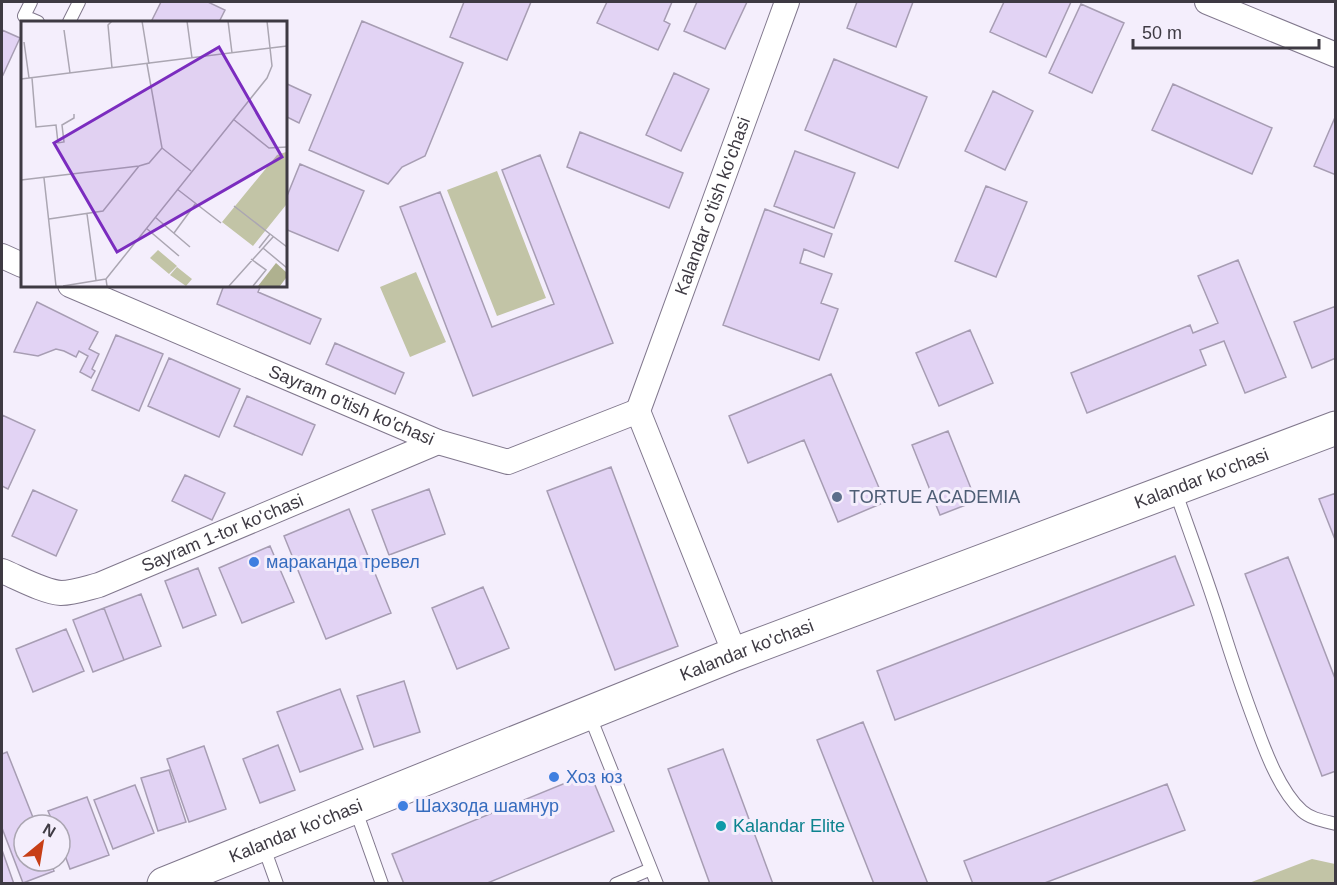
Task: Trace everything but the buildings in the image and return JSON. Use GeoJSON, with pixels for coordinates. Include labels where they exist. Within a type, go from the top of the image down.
{"type":"FeatureCollection","features":[{"type":"Feature","properties":{"kind":"street","name":"Kalandar o'tish ko'chasi"},"geometry":{"type":"LineString","coordinates":[[638,411],[787,2]]}},
{"type":"Feature","properties":{"kind":"street"},"geometry":{"type":"LineString","coordinates":[[1207,2],[1335,55]]}},
{"type":"Feature","properties":{"kind":"street"},"geometry":{"type":"LineString","coordinates":[[2,256],[21,265]]}},
{"type":"Feature","properties":{"kind":"street","name":"Sayram o'tish ko'chasi"},"geometry":{"type":"LineString","coordinates":[[72,286],[438,442],[508,462],[638,411]]}},
{"type":"Feature","properties":{"kind":"street"},"geometry":{"type":"LineString","coordinates":[[638,411],[735,654]]}},
{"type":"Feature","properties":{"kind":"street","name":"Kalandar ko'chasi"},"geometry":{"type":"LineString","coordinates":[[164,884],[835,615],[1335,428]]}},
{"type":"Feature","properties":{"kind":"street","name":"Sayram 1-tor ko'chasi"},"geometry":{"type":"LineString","coordinates":[[2,571],[60,593],[92,587],[438,442]]}},
{"type":"Feature","properties":{"kind":"lane"},"geometry":{"type":"LineString","coordinates":[[31,2],[24,16],[36,21]]}},
{"type":"Feature","properties":{"kind":"lane"},"geometry":{"type":"LineString","coordinates":[[70,21],[79,2]]}},
{"type":"Feature","properties":{"kind":"lane"},"geometry":{"type":"LineString","coordinates":[[1175,489],[1236,672],[1277,777],[1302,811],[1312,818],[1335,824]]}},
{"type":"Feature","properties":{"kind":"lane"},"geometry":{"type":"LineString","coordinates":[[588,713],[657,884]]}},
{"type":"Feature","properties":{"kind":"lane"},"geometry":{"type":"LineString","coordinates":[[355,807],[382,884]]}},
{"type":"Feature","properties":{"kind":"lane"},"geometry":{"type":"LineString","coordinates":[[262,844],[277,884]]}},
{"type":"Feature","properties":{"kind":"lane"},"geometry":{"type":"LineString","coordinates":[[616,884],[651,869]]}},
{"type":"Feature","properties":{"kind":"green space"},"geometry":{"type":"Polygon","coordinates":[[[497,171],[546,298],[497,316],[447,190],[497,171]]]}},
{"type":"Feature","properties":{"kind":"green space"},"geometry":{"type":"Polygon","coordinates":[[[416,272],[446,342],[410,357],[380,287],[416,272]]]}},
{"type":"Feature","properties":{"kind":"green space"},"geometry":{"type":"Polygon","coordinates":[[[1312,859],[1335,864],[1335,883],[1249,883],[1312,859]]]}},
{"type":"Feature","properties":{"kind":"place","name":"TORTUE ACADEMIA"},"geometry":{"type":"Point","coordinates":[837,497]}},
{"type":"Feature","properties":{"kind":"place","name":"мараканда тревел"},"geometry":{"type":"Point","coordinates":[254,562]}},
{"type":"Feature","properties":{"kind":"place","name":"Хоз юз"},"geometry":{"type":"Point","coordinates":[554,777]}},
{"type":"Feature","properties":{"kind":"place","name":"Шахзода шамнур"},"geometry":{"type":"Point","coordinates":[403,806]}},
{"type":"Feature","properties":{"kind":"place","name":"Kalandar Elite"},"geometry":{"type":"Point","coordinates":[721,826]}}]}
